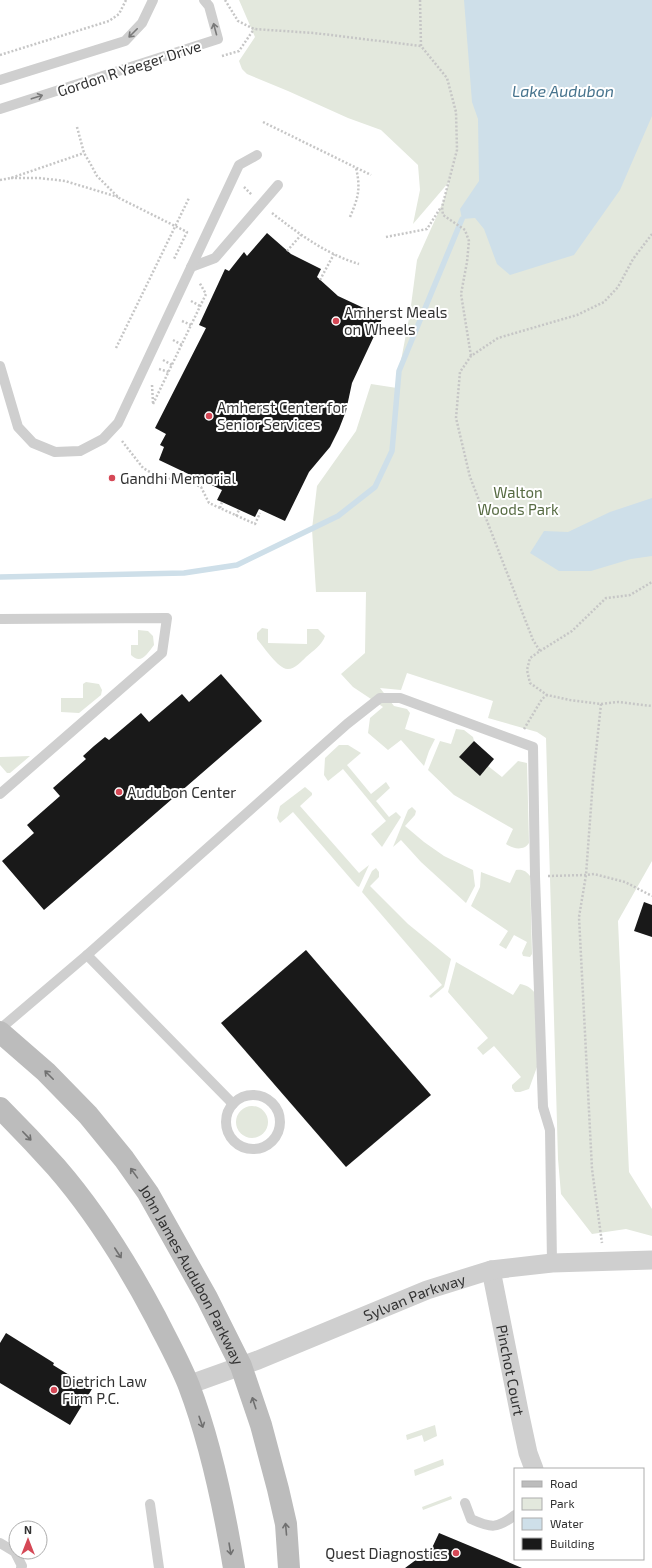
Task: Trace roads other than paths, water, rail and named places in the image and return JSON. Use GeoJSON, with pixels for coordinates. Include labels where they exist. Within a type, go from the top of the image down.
{"type":"FeatureCollection","features":[{"type":"Feature","properties":{"kind":"main road","name":"John James Audubon Parkway"},"geometry":{"type":"LineString","coordinates":[[0,1032],[46,1072],[88,1115],[124,1159],[148,1193],[177,1243],[242,1366],[261,1425],[278,1489],[286,1524],[289,1568]]}},
{"type":"Feature","properties":{"kind":"main road"},"geometry":{"type":"LineString","coordinates":[[0,1108],[57,1168],[97,1220],[135,1279],[165,1335],[188,1386],[205,1436],[227,1529],[234,1568]]}},
{"type":"Feature","properties":{"kind":"street","name":"Sylvan Parkway"},"geometry":{"type":"LineString","coordinates":[[188,1386],[242,1366],[427,1290],[491,1270],[552,1263],[652,1260]]}},
{"type":"Feature","properties":{"kind":"street","name":"Pinchot Court"},"geometry":{"type":"LineString","coordinates":[[491,1270],[528,1453],[535,1468]]}},
{"type":"Feature","properties":{"kind":"lane","name":"Gordon R Yaeger Drive"},"geometry":{"type":"LineString","coordinates":[[0,80],[125,41],[142,23],[152,0]]}},
{"type":"Feature","properties":{"kind":"lane","name":"Gordon R Yaeger Drive"},"geometry":{"type":"LineString","coordinates":[[0,109],[218,39],[209,6],[204,0]]}},
{"type":"Feature","properties":{"kind":"lane"},"geometry":{"type":"LineString","coordinates":[[0,366],[18,427],[33,443],[55,452],[80,451],[103,439],[118,423],[239,165],[257,155]]}},
{"type":"Feature","properties":{"kind":"lane"},"geometry":{"type":"LineString","coordinates":[[191,267],[215,258],[278,185]]}},
{"type":"Feature","properties":{"kind":"lane"},"geometry":{"type":"LineString","coordinates":[[0,619],[167,618],[162,653],[0,794]]}},
{"type":"Feature","properties":{"kind":"lane"},"geometry":{"type":"LineString","coordinates":[[0,1029],[87,955],[347,724],[380,698],[400,698],[533,747],[543,1107],[550,1130],[552,1263]]}},
{"type":"Feature","properties":{"kind":"lane"},"geometry":{"type":"LineString","coordinates":[[87,955],[233,1104]]}},
{"type":"Feature","properties":{"kind":"lane"},"geometry":{"type":"LineString","coordinates":[[248,1096],[259,1096],[269,1101],[277,1110],[280,1120],[278,1132],[272,1141],[262,1148],[252,1150],[236,1144],[229,1135],[226,1125],[227,1113],[233,1104],[248,1096]]}},
{"type":"Feature","properties":{"kind":"lane"},"geometry":{"type":"LineString","coordinates":[[150,1504],[159,1568]]}},
{"type":"Feature","properties":{"kind":"lane"},"geometry":{"type":"LineString","coordinates":[[465,1504],[471,1519],[488,1527],[505,1523],[514,1516]]}},
{"type":"Feature","properties":{"kind":"lane"},"geometry":{"type":"LineString","coordinates":[[0,1543],[16,1552],[22,1566],[21,1568]]}},
{"type":"Feature","properties":{"kind":"water","name":"Lake Audubon"},"geometry":{"type":"Polygon","coordinates":[[[464,0],[652,0],[652,116],[620,190],[574,255],[510,275],[497,264],[484,229],[475,218],[462,219],[460,209],[479,181],[478,119],[472,102],[464,0]]]}},
{"type":"Feature","properties":{"kind":"water"},"geometry":{"type":"Polygon","coordinates":[[[652,498],[652,556],[631,559],[591,571],[559,571],[530,553],[544,531],[568,532],[610,512],[652,498]]]}},
{"type":"Feature","properties":{"kind":"waterway"},"geometry":{"type":"LineString","coordinates":[[0,577],[184,573],[237,565],[338,516],[375,487],[392,451],[399,371],[462,219]]}},
{"type":"Feature","properties":{"kind":"place","name":"Amherst Meals on Wheels"},"geometry":{"type":"Point","coordinates":[336,321]}},
{"type":"Feature","properties":{"kind":"place","name":"Amherst Center for Senior Services"},"geometry":{"type":"Point","coordinates":[209,416]}},
{"type":"Feature","properties":{"kind":"place","name":"Gandhi Memorial"},"geometry":{"type":"Point","coordinates":[112,478]}},
{"type":"Feature","properties":{"kind":"place","name":"Audubon Center"},"geometry":{"type":"Point","coordinates":[119,792]}},
{"type":"Feature","properties":{"kind":"place","name":"Dietrich Law Firm P.C."},"geometry":{"type":"Point","coordinates":[54,1390]}},
{"type":"Feature","properties":{"kind":"place","name":"Quest Diagnostics"},"geometry":{"type":"Point","coordinates":[456,1553]}},
{"type":"Feature","properties":{"kind":"park label","name":"Walton Woods Park"},"geometry":{"type":"Point","coordinates":[518,500]}}]}
